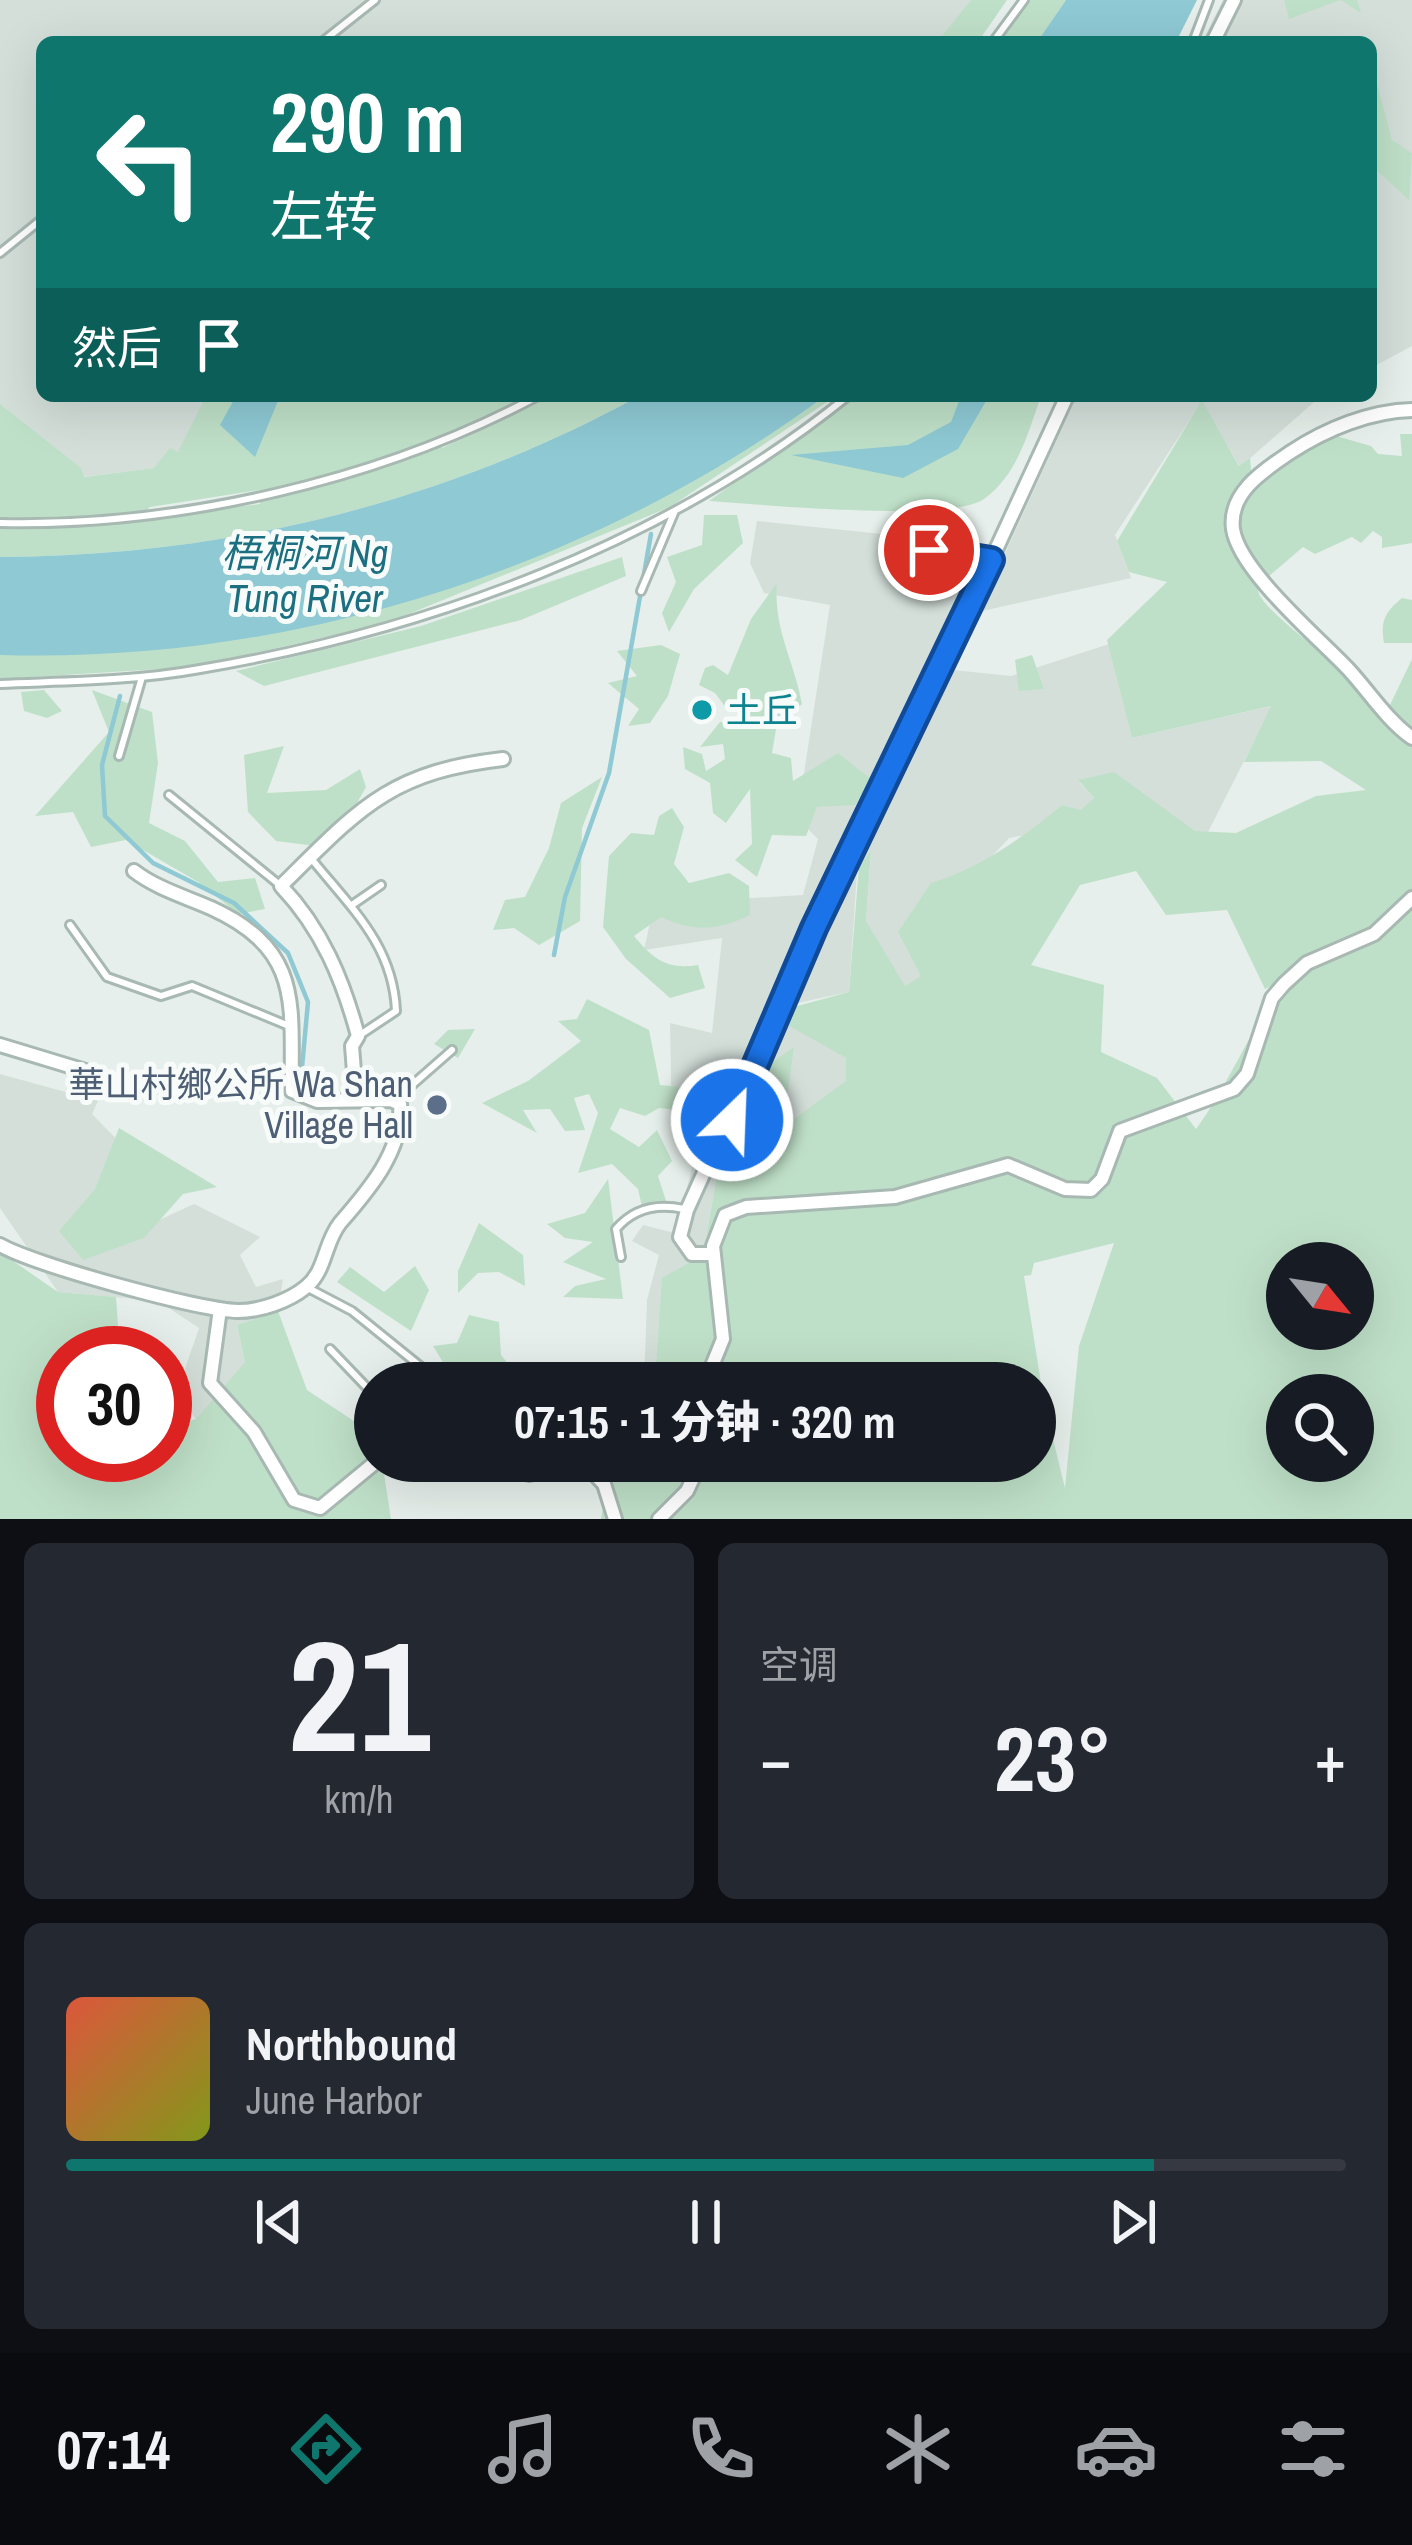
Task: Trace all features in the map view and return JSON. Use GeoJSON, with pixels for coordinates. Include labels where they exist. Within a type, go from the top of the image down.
{"type":"FeatureCollection","features":[{"type":"Feature","properties":{"kind":"street"},"geometry":{"type":"LineString","coordinates":[[1216,36],[1234,0]]}},
{"type":"Feature","properties":{"kind":"street"},"geometry":{"type":"LineString","coordinates":[[714,1254],[692,1254],[680,1237],[687,1210],[896,749],[939,673],[1064,402]]}},
{"type":"Feature","properties":{"kind":"street"},"geometry":{"type":"LineString","coordinates":[[1412,410],[1362,418],[1280,460],[1245,490],[1235,506],[1233,529],[1241,550],[1305,630],[1412,738]]}},
{"type":"Feature","properties":{"kind":"street"},"geometry":{"type":"LineString","coordinates":[[356,1097],[352,1046],[358,1036],[344,985],[325,945],[281,886],[374,797],[446,765],[503,759]]}},
{"type":"Feature","properties":{"kind":"street"},"geometry":{"type":"LineString","coordinates":[[0,1245],[220,1309],[264,1308],[306,1287],[319,1274],[331,1236],[371,1191],[401,1111],[394,1101],[356,1097],[317,1101],[292,1091],[293,996],[285,976],[256,940],[219,911],[134,872]]}},
{"type":"Feature","properties":{"kind":"street"},"geometry":{"type":"LineString","coordinates":[[713,1362],[724,1333],[714,1254],[719,1221],[740,1208],[895,1198],[1008,1165],[1065,1190],[1091,1190],[1102,1179],[1120,1130],[1229,1093],[1247,1074],[1272,998],[1284,983],[1307,962],[1374,934],[1412,898]]}},
{"type":"Feature","properties":{"kind":"street"},"geometry":{"type":"LineString","coordinates":[[0,1045],[88,1072]]}},
{"type":"Feature","properties":{"kind":"street"},"geometry":{"type":"LineString","coordinates":[[220,1309],[210,1383],[254,1432],[294,1501],[320,1508],[354,1480]]}},
{"type":"Feature","properties":{"kind":"street"},"geometry":{"type":"LineString","coordinates":[[602,1482],[615,1519]]}},
{"type":"Feature","properties":{"kind":"street"},"geometry":{"type":"LineString","coordinates":[[659,1519],[691,1482]]}},
{"type":"Feature","properties":{"kind":"lane"},"geometry":{"type":"LineString","coordinates":[[330,36],[375,0]]}},
{"type":"Feature","properties":{"kind":"lane"},"geometry":{"type":"LineString","coordinates":[[997,36],[1024,0]]}},
{"type":"Feature","properties":{"kind":"lane"},"geometry":{"type":"LineString","coordinates":[[1195,36],[1209,0]]}},
{"type":"Feature","properties":{"kind":"lane"},"geometry":{"type":"LineString","coordinates":[[0,253],[36,224]]}},
{"type":"Feature","properties":{"kind":"lane"},"geometry":{"type":"LineString","coordinates":[[0,523],[111,518],[258,500],[466,434],[527,402]]}},
{"type":"Feature","properties":{"kind":"lane"},"geometry":{"type":"LineString","coordinates":[[0,683],[142,676],[384,630],[545,571],[676,510],[839,402]]}},
{"type":"Feature","properties":{"kind":"lane"},"geometry":{"type":"LineString","coordinates":[[641,591],[676,510]]}},
{"type":"Feature","properties":{"kind":"lane"},"geometry":{"type":"LineString","coordinates":[[929,550],[991,560]]}},
{"type":"Feature","properties":{"kind":"lane"},"geometry":{"type":"LineString","coordinates":[[118,756],[142,676]]}},
{"type":"Feature","properties":{"kind":"lane"},"geometry":{"type":"LineString","coordinates":[[169,795],[281,886]]}},
{"type":"Feature","properties":{"kind":"lane"},"geometry":{"type":"LineString","coordinates":[[310,857],[368,923],[394,978],[396,1011],[358,1036]]}},
{"type":"Feature","properties":{"kind":"lane"},"geometry":{"type":"LineString","coordinates":[[352,905],[381,884]]}},
{"type":"Feature","properties":{"kind":"lane"},"geometry":{"type":"LineString","coordinates":[[70,925],[107,977],[161,996],[193,986],[292,1027]]}},
{"type":"Feature","properties":{"kind":"lane"},"geometry":{"type":"LineString","coordinates":[[394,1101],[452,1050]]}},
{"type":"Feature","properties":{"kind":"lane"},"geometry":{"type":"LineString","coordinates":[[680,1115],[720,1144]]}},
{"type":"Feature","properties":{"kind":"lane"},"geometry":{"type":"LineString","coordinates":[[621,1257],[616,1229],[627,1217],[661,1204],[687,1210]]}},
{"type":"Feature","properties":{"kind":"lane"},"geometry":{"type":"LineString","coordinates":[[306,1287],[352,1311],[414,1362]]}},
{"type":"Feature","properties":{"kind":"lane"},"geometry":{"type":"LineString","coordinates":[[330,1349],[354,1374]]}},
{"type":"Feature","properties":{"kind":"shaded area"},"geometry":{"type":"Polygon","coordinates":[[[0,0],[973,0],[942,36],[36,36],[36,402],[203,402],[172,466],[82,477],[0,409],[0,0]]]}},
{"type":"Feature","properties":{"kind":"shaded area"},"geometry":{"type":"Polygon","coordinates":[[[1223,0],[1412,0],[1412,346],[1377,365],[1377,36],[1205,36],[1223,0]]]}},
{"type":"Feature","properties":{"kind":"shaded area"},"geometry":{"type":"Polygon","coordinates":[[[1074,402],[1201,402],[1115,535],[1131,578],[978,612],[1074,402]]]}},
{"type":"Feature","properties":{"kind":"shaded area"},"geometry":{"type":"Polygon","coordinates":[[[1203,402],[1314,402],[1240,467],[1203,402]]]}},
{"type":"Feature","properties":{"kind":"shaded area"},"geometry":{"type":"Polygon","coordinates":[[[757,521],[987,545],[934,668],[1011,676],[1109,644],[1132,738],[1272,706],[1205,838],[1113,782],[1079,782],[1094,798],[1087,812],[1062,805],[1036,833],[1009,838],[972,878],[922,977],[899,989],[866,921],[871,854],[857,872],[849,992],[774,1008],[846,1058],[846,1091],[717,1175],[703,1255],[671,1362],[645,1362],[647,1300],[659,1255],[632,1241],[643,1225],[675,1233],[693,1165],[672,1126],[670,1023],[712,1033],[722,938],[644,950],[654,904],[803,895],[818,839],[797,818],[830,605],[764,593],[750,563],[757,521]]]}},
{"type":"Feature","properties":{"kind":"shaded area"},"geometry":{"type":"Polygon","coordinates":[[[0,1074],[98,1101],[92,1114],[132,1155],[92,1251],[194,1204],[260,1237],[240,1255],[256,1287],[283,1279],[278,1311],[237,1325],[245,1362],[199,1424],[192,1414],[192,1348],[199,1328],[158,1301],[58,1292],[0,1208],[0,1074]]]}},
{"type":"Feature","properties":{"kind":"green space"},"geometry":{"type":"Polygon","coordinates":[[[971,0],[1007,0],[982,36],[942,36],[971,0]]]}},
{"type":"Feature","properties":{"kind":"green space"},"geometry":{"type":"Polygon","coordinates":[[[1026,0],[1066,0],[1041,36],[1001,36],[1026,0]]]}},
{"type":"Feature","properties":{"kind":"green space"},"geometry":{"type":"Polygon","coordinates":[[[1284,0],[1341,0],[1289,19],[1284,0]]]}},
{"type":"Feature","properties":{"kind":"green space"},"geometry":{"type":"Polygon","coordinates":[[[1341,0],[1357,0],[1361,13],[1341,0]]]}},
{"type":"Feature","properties":{"kind":"green space"},"geometry":{"type":"Polygon","coordinates":[[[1377,87],[1392,140],[1412,153],[1409,200],[1377,171],[1377,87]]]}},
{"type":"Feature","properties":{"kind":"green space"},"geometry":{"type":"Polygon","coordinates":[[[203,402],[518,402],[445,435],[442,448],[539,402],[627,402],[488,467],[330,517],[167,547],[0,557],[0,404],[81,468],[84,477],[154,468],[170,448],[178,452],[203,402]],[[260,490],[150,507],[138,518],[260,504],[260,490]]]}},
{"type":"Feature","properties":{"kind":"green space"},"geometry":{"type":"Polygon","coordinates":[[[816,402],[827,402],[670,507],[387,623],[193,667],[0,679],[0,655],[113,652],[223,640],[329,619],[433,591],[534,554],[730,457],[816,402]]]}},
{"type":"Feature","properties":{"kind":"green space"},"geometry":{"type":"Polygon","coordinates":[[[847,402],[1039,402],[1005,478],[984,499],[965,506],[896,511],[709,501],[847,402]]]}},
{"type":"Feature","properties":{"kind":"green space"},"geometry":{"type":"Polygon","coordinates":[[[1201,402],[1239,466],[1250,458],[1253,489],[1286,462],[1336,436],[1371,446],[1378,454],[1402,456],[1400,434],[1412,434],[1412,543],[1382,548],[1382,537],[1373,531],[1361,543],[1352,537],[1315,554],[1303,547],[1268,577],[1257,565],[1258,591],[1267,605],[1389,707],[1412,659],[1412,1519],[601,1519],[607,1482],[1056,1482],[1056,1451],[1065,1488],[1079,1346],[1114,1243],[1034,1263],[1031,1275],[1024,1276],[1038,1362],[656,1362],[662,1278],[703,1255],[717,1175],[846,1081],[846,1058],[768,1014],[849,992],[859,866],[871,851],[866,921],[905,986],[921,976],[898,932],[931,883],[1001,850],[1062,805],[1081,810],[1094,798],[1078,780],[1114,772],[1195,831],[1236,833],[1316,796],[1366,790],[1321,761],[1244,762],[1271,706],[1132,738],[1107,640],[1167,582],[1129,572],[1117,541],[1201,402]],[[1136,871],[1080,885],[1031,965],[1104,985],[1101,1052],[1157,1078],[1196,1129],[1266,1011],[1294,975],[1265,989],[1227,910],[1166,915],[1136,871]]]}},
{"type":"Feature","properties":{"kind":"green space"},"geometry":{"type":"Polygon","coordinates":[[[704,515],[737,515],[743,543],[694,589],[669,632],[662,613],[676,582],[667,557],[702,545],[704,515]]]}},
{"type":"Feature","properties":{"kind":"green space"},"geometry":{"type":"Polygon","coordinates":[[[622,557],[626,576],[521,620],[264,686],[236,671],[421,626],[622,557]]]}},
{"type":"Feature","properties":{"kind":"green space"},"geometry":{"type":"Polygon","coordinates":[[[777,583],[781,630],[802,704],[776,729],[772,753],[791,758],[793,781],[838,753],[871,779],[855,805],[817,807],[806,836],[772,835],[757,877],[735,860],[752,844],[750,789],[726,823],[713,813],[710,783],[685,769],[683,747],[702,754],[706,771],[725,759],[723,744],[700,747],[720,722],[753,721],[744,708],[724,705],[715,693],[699,685],[705,668],[713,665],[728,675],[751,619],[777,583]]]}},
{"type":"Feature","properties":{"kind":"green space"},"geometry":{"type":"Polygon","coordinates":[[[1402,598],[1412,600],[1412,643],[1384,643],[1385,618],[1402,598]]]}},
{"type":"Feature","properties":{"kind":"green space"},"geometry":{"type":"Polygon","coordinates":[[[661,645],[680,654],[668,696],[650,723],[628,726],[639,709],[608,683],[637,676],[617,651],[661,645]]]}},
{"type":"Feature","properties":{"kind":"green space"},"geometry":{"type":"Polygon","coordinates":[[[1032,655],[1044,689],[1019,691],[1015,660],[1032,655]]]}},
{"type":"Feature","properties":{"kind":"green space"},"geometry":{"type":"Polygon","coordinates":[[[44,690],[62,711],[47,718],[24,711],[21,692],[44,690]]]}},
{"type":"Feature","properties":{"kind":"green space"},"geometry":{"type":"Polygon","coordinates":[[[92,690],[152,712],[158,763],[149,823],[185,841],[218,882],[255,878],[265,909],[238,914],[198,882],[126,840],[91,847],[73,812],[35,816],[109,732],[92,690]]]}},
{"type":"Feature","properties":{"kind":"green space"},"geometry":{"type":"Polygon","coordinates":[[[284,746],[267,793],[326,790],[360,769],[366,787],[332,848],[276,841],[248,812],[244,755],[284,746]]]}},
{"type":"Feature","properties":{"kind":"green space"},"geometry":{"type":"Polygon","coordinates":[[[602,777],[582,828],[580,921],[539,945],[514,928],[493,930],[505,900],[525,897],[549,848],[561,803],[602,777]]]}},
{"type":"Feature","properties":{"kind":"green space"},"geometry":{"type":"Polygon","coordinates":[[[672,808],[684,827],[674,864],[689,883],[729,873],[749,886],[750,915],[705,928],[661,917],[634,936],[662,961],[698,965],[705,988],[670,998],[626,959],[603,927],[609,856],[631,833],[654,835],[659,816],[672,808]]]}},
{"type":"Feature","properties":{"kind":"green space"},"geometry":{"type":"Polygon","coordinates":[[[587,999],[649,1030],[660,1085],[681,1087],[679,1110],[659,1108],[645,1116],[620,1108],[610,1129],[639,1147],[657,1130],[672,1161],[658,1176],[668,1207],[643,1211],[638,1189],[612,1164],[578,1173],[598,1113],[589,1094],[574,1098],[585,1130],[565,1131],[550,1109],[523,1110],[537,1133],[482,1103],[528,1081],[581,1041],[558,1021],[577,1019],[587,999]]]}},
{"type":"Feature","properties":{"kind":"green space"},"geometry":{"type":"Polygon","coordinates":[[[475,1029],[458,1058],[434,1044],[448,1030],[475,1029]]]}},
{"type":"Feature","properties":{"kind":"green space"},"geometry":{"type":"Polygon","coordinates":[[[794,1047],[787,1097],[762,1109],[771,1063],[794,1047]]]}},
{"type":"Feature","properties":{"kind":"green space"},"geometry":{"type":"Polygon","coordinates":[[[119,1128],[217,1187],[183,1194],[144,1238],[83,1260],[59,1231],[95,1189],[119,1128]]]}},
{"type":"Feature","properties":{"kind":"green space"},"geometry":{"type":"Polygon","coordinates":[[[608,1179],[623,1299],[563,1297],[575,1286],[606,1279],[563,1262],[593,1242],[565,1238],[547,1224],[585,1213],[608,1179]]]}},
{"type":"Feature","properties":{"kind":"green space"},"geometry":{"type":"Polygon","coordinates":[[[479,1223],[523,1255],[525,1286],[499,1272],[478,1273],[458,1293],[458,1271],[479,1223]]]}},
{"type":"Feature","properties":{"kind":"green space"},"geometry":{"type":"Polygon","coordinates":[[[0,1252],[58,1292],[116,1297],[118,1326],[36,1326],[36,1482],[192,1482],[192,1420],[245,1362],[237,1325],[278,1311],[307,1390],[354,1421],[354,1482],[385,1482],[391,1519],[0,1519],[0,1252]]]}},
{"type":"Feature","properties":{"kind":"green space"},"geometry":{"type":"Polygon","coordinates":[[[415,1266],[429,1290],[411,1331],[337,1282],[350,1267],[384,1292],[415,1266]]]}},
{"type":"Feature","properties":{"kind":"green space"},"geometry":{"type":"Polygon","coordinates":[[[469,1315],[499,1322],[501,1355],[506,1362],[443,1362],[433,1346],[457,1343],[469,1315]]]}},
{"type":"Feature","properties":{"kind":"water"},"geometry":{"type":"Polygon","coordinates":[[[1066,0],[1197,0],[1179,36],[1041,36],[1066,0]]]}},
{"type":"Feature","properties":{"kind":"water"},"geometry":{"type":"Polygon","coordinates":[[[233,402],[278,402],[255,457],[220,425],[233,402]]]}},
{"type":"Feature","properties":{"kind":"water","name":"梧桐河 Ng Tung River"},"geometry":{"type":"Polygon","coordinates":[[[627,402],[816,402],[734,457],[638,511],[538,556],[434,594],[327,623],[219,643],[109,654],[0,655],[0,557],[167,547],[330,517],[488,467],[627,402]]]}},
{"type":"Feature","properties":{"kind":"water"},"geometry":{"type":"Polygon","coordinates":[[[959,402],[985,402],[958,449],[903,478],[791,455],[908,445],[951,422],[959,402]]]}},
{"type":"Feature","properties":{"kind":"waterway"},"geometry":{"type":"LineString","coordinates":[[554,955],[565,897],[609,773],[651,534]]}},
{"type":"Feature","properties":{"kind":"waterway"},"geometry":{"type":"LineString","coordinates":[[120,696],[102,765],[105,816],[153,863],[234,903],[288,953],[308,1002],[301,1078]]}},
{"type":"Feature","properties":{"kind":"place","name":"土丘"},"geometry":{"type":"Point","coordinates":[702,710]}},
{"type":"Feature","properties":{"kind":"place","name":"華山村鄉公所 Wa Shan Village Hall"},"geometry":{"type":"Point","coordinates":[437,1105]}},
{"type":"Feature","properties":{"kind":"route"},"geometry":{"type":"LineString","coordinates":[[732,1120],[896,749],[939,673],[991,560],[929,550]]}}]}
